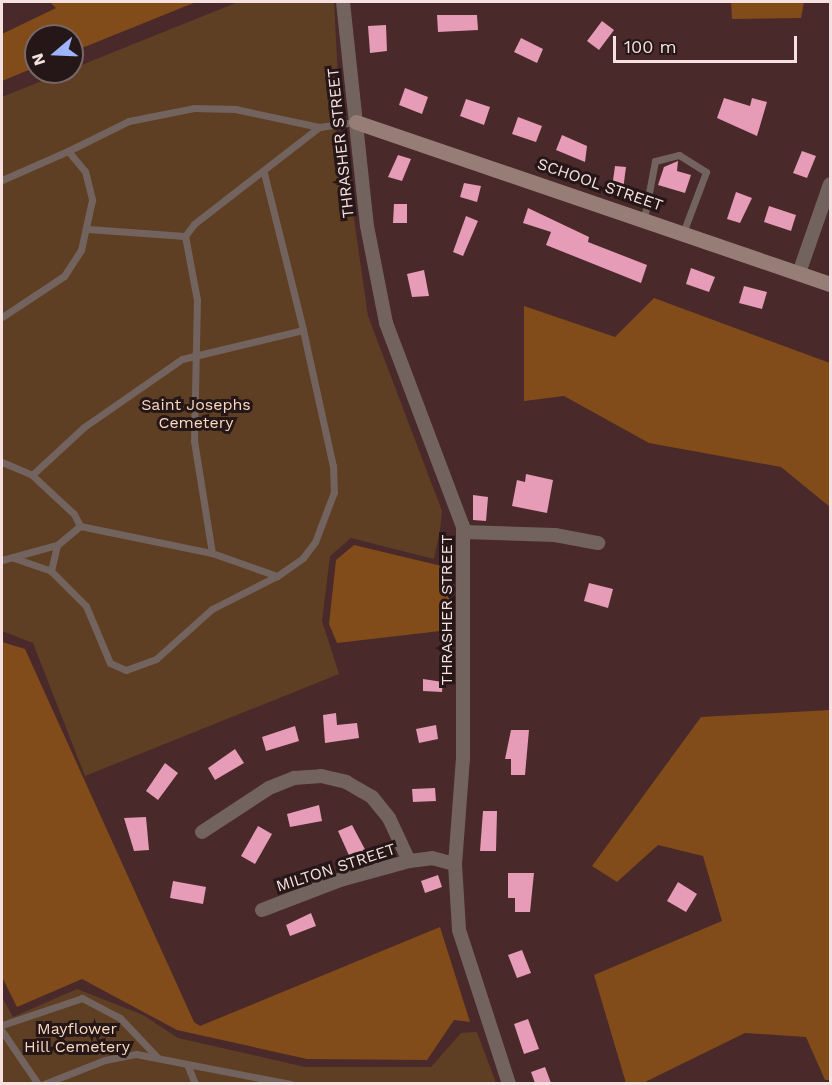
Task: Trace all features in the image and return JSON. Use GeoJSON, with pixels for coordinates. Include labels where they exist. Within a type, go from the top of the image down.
{"type":"FeatureCollection","features":[{"type":"Feature","properties":{"kind":"street","name":"THRASHER STREET"},"geometry":{"type":"LineString","coordinates":[[343,2],[367,226],[386,323],[464,532],[463,758],[455,864],[461,943],[509,1083]]}},
{"type":"Feature","properties":{"kind":"street","name":"SCHOOL STREET"},"geometry":{"type":"LineString","coordinates":[[356,122],[831,284]]}},
{"type":"Feature","properties":{"kind":"street"},"geometry":{"type":"LineString","coordinates":[[799,273],[831,184]]}},
{"type":"Feature","properties":{"kind":"street"},"geometry":{"type":"LineString","coordinates":[[464,532],[555,535],[598,543]]}},
{"type":"Feature","properties":{"kind":"street"},"geometry":{"type":"LineString","coordinates":[[202,832],[269,788],[294,778],[321,776],[346,782],[372,798],[389,818],[409,861]]}},
{"type":"Feature","properties":{"kind":"street","name":"MILTON STREET"},"geometry":{"type":"LineString","coordinates":[[262,910],[340,880],[409,861],[432,858],[455,864]]}},
{"type":"Feature","properties":{"kind":"lane"},"geometry":{"type":"LineString","coordinates":[[2,180],[129,121],[194,108],[235,110],[319,127],[356,122]]}},
{"type":"Feature","properties":{"kind":"lane"},"geometry":{"type":"LineString","coordinates":[[212,553],[194,441],[193,355],[196,291],[185,236],[194,224],[264,173],[319,127]]}},
{"type":"Feature","properties":{"kind":"lane"},"geometry":{"type":"LineString","coordinates":[[2,317],[64,276],[88,230],[91,188],[85,171],[68,151]]}},
{"type":"Feature","properties":{"kind":"lane"},"geometry":{"type":"LineString","coordinates":[[644,219],[656,161],[669,154],[691,159],[706,172],[683,233]]}},
{"type":"Feature","properties":{"kind":"lane"},"geometry":{"type":"LineString","coordinates":[[13,557],[51,571],[86,606],[110,663],[126,670],[156,659],[212,609],[277,576],[303,558],[315,542],[334,492],[333,466],[303,330],[264,173]]}},
{"type":"Feature","properties":{"kind":"lane"},"geometry":{"type":"LineString","coordinates":[[88,230],[185,236]]}},
{"type":"Feature","properties":{"kind":"lane"},"geometry":{"type":"LineString","coordinates":[[32,475],[84,427],[156,375],[193,355],[303,330]]}},
{"type":"Feature","properties":{"kind":"lane"},"geometry":{"type":"LineString","coordinates":[[2,462],[32,475],[80,526],[212,553],[277,576]]}},
{"type":"Feature","properties":{"kind":"lane"},"geometry":{"type":"LineString","coordinates":[[2,560],[57,545],[80,526]]}},
{"type":"Feature","properties":{"kind":"lane"},"geometry":{"type":"LineString","coordinates":[[51,571],[57,545]]}},
{"type":"Feature","properties":{"kind":"lane"},"geometry":{"type":"LineString","coordinates":[[2,1025],[82,998],[120,1018],[158,1058]]}},
{"type":"Feature","properties":{"kind":"lane"},"geometry":{"type":"LineString","coordinates":[[2,1032],[38,1083]]}},
{"type":"Feature","properties":{"kind":"lane"},"geometry":{"type":"LineString","coordinates":[[44,1083],[123,1054],[158,1058],[290,1083]]}},
{"type":"Feature","properties":{"kind":"lane"},"geometry":{"type":"LineString","coordinates":[[187,1064],[195,1083]]}},
{"type":"Feature","properties":{"kind":"green space","name":"Saint Josephs Cemetery"},"geometry":{"type":"Polygon","coordinates":[[[238,2],[334,2],[339,98],[333,101],[331,123],[343,143],[368,316],[442,511],[434,559],[351,538],[330,556],[322,621],[339,674],[85,776],[33,643],[2,631],[2,97],[34,84],[84,84],[84,64],[238,2]]]}},
{"type":"Feature","properties":{"kind":"green space","name":"Mayflower Hill Cemetery"},"geometry":{"type":"Polygon","coordinates":[[[77,989],[143,1015],[178,1038],[305,1067],[431,1067],[461,1033],[477,1032],[496,1083],[2,1083],[2,997],[13,1017],[77,989]]]}},
{"type":"Feature","properties":{"kind":"shaded area"},"geometry":{"type":"Polygon","coordinates":[[[50,2],[196,2],[84,47],[84,24],[24,24],[24,72],[2,81],[2,34],[56,8],[50,2]]]}},
{"type":"Feature","properties":{"kind":"shaded area"},"geometry":{"type":"Polygon","coordinates":[[[731,2],[804,2],[801,18],[732,19],[731,2]]]}},
{"type":"Feature","properties":{"kind":"shaded area"},"geometry":{"type":"Polygon","coordinates":[[[654,298],[830,363],[830,507],[781,467],[649,443],[564,396],[524,401],[524,306],[615,337],[654,298]]]}},
{"type":"Feature","properties":{"kind":"shaded area"},"geometry":{"type":"Polygon","coordinates":[[[354,545],[450,568],[449,630],[337,643],[329,624],[336,560],[354,545]]]}},
{"type":"Feature","properties":{"kind":"shaded area"},"geometry":{"type":"Polygon","coordinates":[[[2,642],[25,649],[194,1022],[200,1026],[440,927],[470,1022],[454,1020],[427,1060],[307,1059],[177,1030],[82,979],[17,1007],[2,977],[2,642]]]}},
{"type":"Feature","properties":{"kind":"shaded area"},"geometry":{"type":"Polygon","coordinates":[[[830,710],[830,1080],[825,1080],[806,1037],[745,1033],[643,1083],[626,1083],[594,975],[722,921],[703,856],[658,845],[617,882],[592,866],[701,717],[830,710]]]}},
{"type":"Feature","properties":{"kind":"building"},"geometry":{"type":"Polygon","coordinates":[[[437,15],[477,15],[478,30],[438,32],[437,15]]]}},
{"type":"Feature","properties":{"kind":"building"},"geometry":{"type":"Polygon","coordinates":[[[602,21],[614,30],[599,50],[587,41],[602,21]]]}},
{"type":"Feature","properties":{"kind":"building"},"geometry":{"type":"Polygon","coordinates":[[[386,25],[387,51],[370,53],[368,26],[386,25]]]}},
{"type":"Feature","properties":{"kind":"building"},"geometry":{"type":"Polygon","coordinates":[[[521,38],[543,49],[537,63],[514,52],[521,38]]]}},
{"type":"Feature","properties":{"kind":"building"},"geometry":{"type":"Polygon","coordinates":[[[405,88],[428,97],[422,114],[399,105],[405,88]]]}},
{"type":"Feature","properties":{"kind":"building"},"geometry":{"type":"Polygon","coordinates":[[[724,98],[750,106],[752,98],[767,102],[757,136],[717,118],[724,98]]]}},
{"type":"Feature","properties":{"kind":"building"},"geometry":{"type":"Polygon","coordinates":[[[466,99],[490,107],[484,125],[460,116],[466,99]]]}},
{"type":"Feature","properties":{"kind":"building"},"geometry":{"type":"Polygon","coordinates":[[[518,117],[542,126],[536,142],[512,134],[518,117]]]}},
{"type":"Feature","properties":{"kind":"building"},"geometry":{"type":"Polygon","coordinates":[[[562,135],[587,146],[585,162],[556,150],[562,135]]]}},
{"type":"Feature","properties":{"kind":"building"},"geometry":{"type":"Polygon","coordinates":[[[802,151],[816,156],[807,178],[793,173],[802,151]]]}},
{"type":"Feature","properties":{"kind":"building"},"geometry":{"type":"Polygon","coordinates":[[[398,155],[411,159],[402,181],[388,177],[398,155]]]}},
{"type":"Feature","properties":{"kind":"building"},"geometry":{"type":"Polygon","coordinates":[[[678,161],[677,171],[691,175],[685,193],[658,185],[664,167],[678,161]]]}},
{"type":"Feature","properties":{"kind":"building"},"geometry":{"type":"Polygon","coordinates":[[[615,166],[626,167],[623,190],[612,188],[615,166]]]}},
{"type":"Feature","properties":{"kind":"building"},"geometry":{"type":"Polygon","coordinates":[[[464,183],[481,186],[477,202],[460,197],[464,183]]]}},
{"type":"Feature","properties":{"kind":"building"},"geometry":{"type":"Polygon","coordinates":[[[736,192],[752,198],[740,223],[727,219],[736,192]]]}},
{"type":"Feature","properties":{"kind":"building"},"geometry":{"type":"Polygon","coordinates":[[[394,204],[407,204],[407,223],[393,223],[394,204]]]}},
{"type":"Feature","properties":{"kind":"building"},"geometry":{"type":"Polygon","coordinates":[[[769,206],[796,215],[791,231],[764,222],[769,206]]]}},
{"type":"Feature","properties":{"kind":"building"},"geometry":{"type":"Polygon","coordinates":[[[528,208],[589,237],[588,242],[647,265],[641,283],[546,245],[551,232],[523,223],[528,208]]]}},
{"type":"Feature","properties":{"kind":"building"},"geometry":{"type":"Polygon","coordinates":[[[466,216],[478,221],[463,256],[453,252],[466,216]]]}},
{"type":"Feature","properties":{"kind":"building"},"geometry":{"type":"Polygon","coordinates":[[[691,268],[715,277],[709,292],[686,284],[691,268]]]}},
{"type":"Feature","properties":{"kind":"building"},"geometry":{"type":"Polygon","coordinates":[[[424,270],[429,296],[412,297],[407,274],[424,270]]]}},
{"type":"Feature","properties":{"kind":"building"},"geometry":{"type":"Polygon","coordinates":[[[744,286],[767,292],[762,309],[739,303],[744,286]]]}},
{"type":"Feature","properties":{"kind":"building"},"geometry":{"type":"Polygon","coordinates":[[[526,474],[553,480],[547,513],[512,506],[517,480],[525,482],[526,474]]]}},
{"type":"Feature","properties":{"kind":"building"},"geometry":{"type":"Polygon","coordinates":[[[473,495],[488,497],[486,521],[473,520],[473,495]]]}},
{"type":"Feature","properties":{"kind":"building"},"geometry":{"type":"Polygon","coordinates":[[[589,583],[613,589],[608,608],[584,601],[589,583]]]}},
{"type":"Feature","properties":{"kind":"building"},"geometry":{"type":"Polygon","coordinates":[[[423,679],[443,682],[442,692],[423,691],[423,679]]]}},
{"type":"Feature","properties":{"kind":"building"},"geometry":{"type":"Polygon","coordinates":[[[336,713],[337,725],[357,723],[359,738],[325,743],[323,715],[336,713]]]}},
{"type":"Feature","properties":{"kind":"building"},"geometry":{"type":"Polygon","coordinates":[[[436,725],[438,739],[419,743],[416,729],[436,725]]]}},
{"type":"Feature","properties":{"kind":"building"},"geometry":{"type":"Polygon","coordinates":[[[295,726],[299,741],[266,751],[262,737],[295,726]]]}},
{"type":"Feature","properties":{"kind":"building"},"geometry":{"type":"Polygon","coordinates":[[[511,730],[529,730],[525,775],[511,775],[511,759],[505,759],[511,730]]]}},
{"type":"Feature","properties":{"kind":"building"},"geometry":{"type":"Polygon","coordinates":[[[235,749],[244,763],[215,780],[208,768],[235,749]]]}},
{"type":"Feature","properties":{"kind":"building"},"geometry":{"type":"Polygon","coordinates":[[[165,763],[178,773],[158,800],[146,791],[165,763]]]}},
{"type":"Feature","properties":{"kind":"building"},"geometry":{"type":"Polygon","coordinates":[[[435,788],[436,801],[413,802],[412,789],[435,788]]]}},
{"type":"Feature","properties":{"kind":"building"},"geometry":{"type":"Polygon","coordinates":[[[319,805],[322,821],[290,827],[287,814],[319,805]]]}},
{"type":"Feature","properties":{"kind":"building"},"geometry":{"type":"Polygon","coordinates":[[[483,811],[497,811],[496,851],[480,851],[483,811]]]}},
{"type":"Feature","properties":{"kind":"building"},"geometry":{"type":"Polygon","coordinates":[[[146,817],[149,850],[134,851],[124,818],[146,817]]]}},
{"type":"Feature","properties":{"kind":"building"},"geometry":{"type":"Polygon","coordinates":[[[352,825],[368,855],[352,862],[338,831],[352,825]]]}},
{"type":"Feature","properties":{"kind":"building"},"geometry":{"type":"Polygon","coordinates":[[[258,826],[272,834],[255,864],[241,856],[258,826]]]}},
{"type":"Feature","properties":{"kind":"building"},"geometry":{"type":"Polygon","coordinates":[[[508,873],[534,873],[530,912],[515,912],[515,898],[508,898],[508,873]]]}},
{"type":"Feature","properties":{"kind":"building"},"geometry":{"type":"Polygon","coordinates":[[[438,875],[442,887],[425,893],[421,881],[438,875]]]}},
{"type":"Feature","properties":{"kind":"building"},"geometry":{"type":"Polygon","coordinates":[[[173,881],[206,887],[203,904],[170,898],[173,881]]]}},
{"type":"Feature","properties":{"kind":"building"},"geometry":{"type":"Polygon","coordinates":[[[678,882],[697,894],[686,912],[667,901],[678,882]]]}},
{"type":"Feature","properties":{"kind":"building"},"geometry":{"type":"Polygon","coordinates":[[[311,913],[316,926],[290,936],[286,925],[311,913]]]}},
{"type":"Feature","properties":{"kind":"building"},"geometry":{"type":"Polygon","coordinates":[[[522,950],[531,973],[517,978],[508,955],[522,950]]]}},
{"type":"Feature","properties":{"kind":"building"},"geometry":{"type":"Polygon","coordinates":[[[528,1019],[539,1049],[524,1054],[514,1024],[528,1019]]]}},
{"type":"Feature","properties":{"kind":"building"},"geometry":{"type":"Polygon","coordinates":[[[545,1067],[551,1083],[535,1083],[531,1072],[545,1067]]]}}]}
